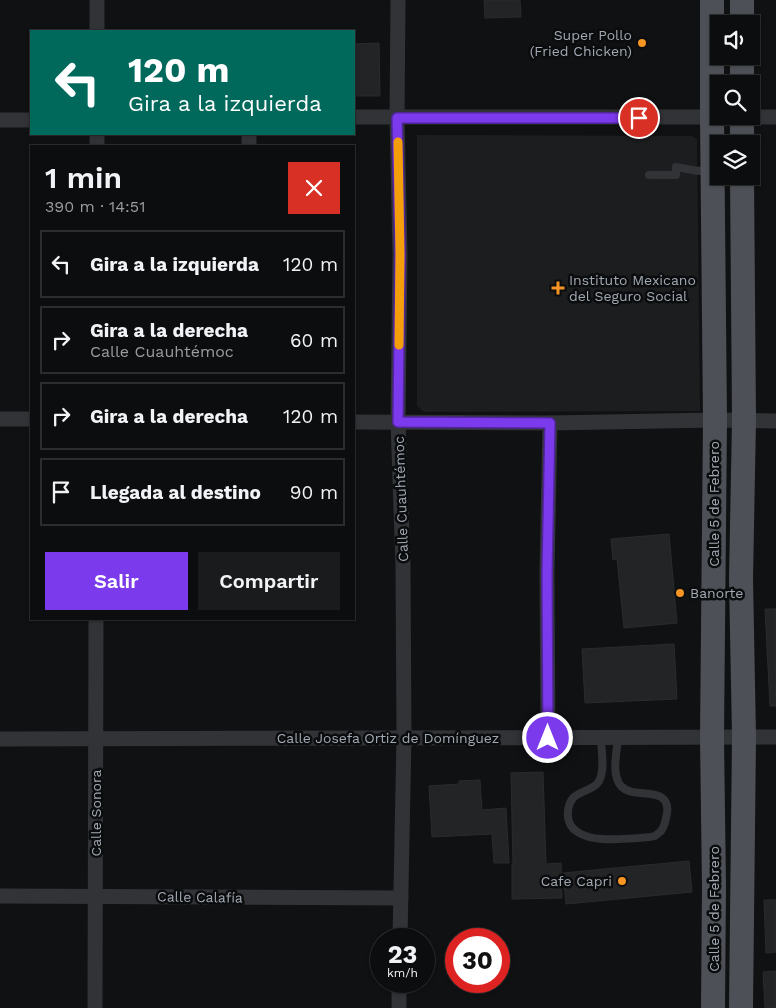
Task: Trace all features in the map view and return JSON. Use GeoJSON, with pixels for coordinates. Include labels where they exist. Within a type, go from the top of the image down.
{"type":"FeatureCollection","features":[{"type":"Feature","properties":{"kind":"main road","name":"Calle 5 de Febrero"},"geometry":{"type":"LineString","coordinates":[[712,0],[712,75]]}},
{"type":"Feature","properties":{"kind":"main road"},"geometry":{"type":"LineString","coordinates":[[742,0],[742,15]]}},
{"type":"Feature","properties":{"kind":"main road","name":"Calle 5 de Febrero"},"geometry":{"type":"LineString","coordinates":[[712,185],[714,420],[713,1008]]}},
{"type":"Feature","properties":{"kind":"main road","name":"Calle 5 de Febrero"},"geometry":{"type":"LineString","coordinates":[[741,1008],[744,736],[741,579],[744,420],[742,185]]}},
{"type":"Feature","properties":{"kind":"street"},"geometry":{"type":"LineString","coordinates":[[97,0],[97,30]]}},
{"type":"Feature","properties":{"kind":"street","name":"Calle Cuauhtémoc"},"geometry":{"type":"LineString","coordinates":[[398,0],[397,118],[400,254],[398,422],[403,565],[404,737],[400,928]]}},
{"type":"Feature","properties":{"kind":"street"},"geometry":{"type":"LineString","coordinates":[[760,116],[776,116]]}},
{"type":"Feature","properties":{"kind":"street"},"geometry":{"type":"LineString","coordinates":[[355,117],[710,117]]}},
{"type":"Feature","properties":{"kind":"street"},"geometry":{"type":"LineString","coordinates":[[0,120],[30,120]]}},
{"type":"Feature","properties":{"kind":"street"},"geometry":{"type":"LineString","coordinates":[[0,419],[30,419]]}},
{"type":"Feature","properties":{"kind":"street"},"geometry":{"type":"LineString","coordinates":[[355,422],[776,421]]}},
{"type":"Feature","properties":{"kind":"street"},"geometry":{"type":"LineString","coordinates":[[548,738],[547,573],[550,423]]}},
{"type":"Feature","properties":{"kind":"street","name":"Calle Sonora"},"geometry":{"type":"LineString","coordinates":[[95,1008],[96,620]]}},
{"type":"Feature","properties":{"kind":"street","name":"Calle Josefa Ortiz de Domínguez"},"geometry":{"type":"LineString","coordinates":[[0,739],[776,736]]}},
{"type":"Feature","properties":{"kind":"street","name":"Calle Calafía"},"geometry":{"type":"LineString","coordinates":[[0,896],[401,898]]}},
{"type":"Feature","properties":{"kind":"street"},"geometry":{"type":"LineString","coordinates":[[399,993],[399,1008]]}},
{"type":"Feature","properties":{"kind":"lane"},"geometry":{"type":"LineString","coordinates":[[649,175],[676,175],[676,167],[698,171],[710,168]]}},
{"type":"Feature","properties":{"kind":"lane"},"geometry":{"type":"LineString","coordinates":[[601,737],[602,768],[600,779],[596,786],[572,799],[569,804],[568,814],[572,829],[584,836],[602,839],[654,836],[663,829],[668,808],[667,803],[660,797],[636,793],[622,787],[616,771],[618,738]]}},
{"type":"Feature","properties":{"kind":"shaded area","name":"Instituto Mexicano del Seguro Social"},"geometry":{"type":"Polygon","coordinates":[[[417,135],[692,136],[697,139],[700,411],[424,412],[417,406],[417,135]]]}},
{"type":"Feature","properties":{"kind":"building"},"geometry":{"type":"Polygon","coordinates":[[[484,0],[520,0],[521,17],[485,18],[484,0]]]}},
{"type":"Feature","properties":{"kind":"building"},"geometry":{"type":"Polygon","coordinates":[[[379,43],[380,96],[355,96],[355,44],[379,43]]]}},
{"type":"Feature","properties":{"kind":"building"},"geometry":{"type":"Polygon","coordinates":[[[669,534],[677,623],[624,628],[617,559],[613,560],[611,539],[669,534]]]}},
{"type":"Feature","properties":{"kind":"building"},"geometry":{"type":"Polygon","coordinates":[[[765,609],[776,609],[776,706],[770,706],[765,609]]]}},
{"type":"Feature","properties":{"kind":"building"},"geometry":{"type":"Polygon","coordinates":[[[674,644],[677,699],[585,703],[582,649],[674,644]]]}},
{"type":"Feature","properties":{"kind":"building"},"geometry":{"type":"Polygon","coordinates":[[[543,772],[546,864],[561,863],[562,898],[512,899],[511,773],[543,772]]]}},
{"type":"Feature","properties":{"kind":"building"},"geometry":{"type":"Polygon","coordinates":[[[480,780],[482,810],[506,808],[509,863],[494,863],[492,834],[432,837],[429,786],[459,784],[459,781],[480,780]]]}},
{"type":"Feature","properties":{"kind":"building"},"geometry":{"type":"Polygon","coordinates":[[[689,861],[692,892],[566,904],[563,873],[689,861]]]}},
{"type":"Feature","properties":{"kind":"building"},"geometry":{"type":"Polygon","coordinates":[[[764,900],[776,900],[776,952],[766,953],[764,900]]]}},
{"type":"Feature","properties":{"kind":"building"},"geometry":{"type":"Polygon","coordinates":[[[776,971],[776,1008],[765,1008],[763,972],[776,971]]]}},
{"type":"Feature","properties":{"kind":"slow traffic"},"geometry":{"type":"LineString","coordinates":[[398,142],[399,345]]}},
{"type":"Feature","properties":{"kind":"place","name":"Super Pollo (Fried Chicken)"},"geometry":{"type":"Point","coordinates":[642,43]}},
{"type":"Feature","properties":{"kind":"place","name":"Instituto Mexicano del Seguro Social"},"geometry":{"type":"Point","coordinates":[558,288]}},
{"type":"Feature","properties":{"kind":"place","name":"Banorte"},"geometry":{"type":"Point","coordinates":[680,593]}},
{"type":"Feature","properties":{"kind":"place","name":"Cafe Capri"},"geometry":{"type":"Point","coordinates":[622,881]}},
{"type":"Feature","properties":{"kind":"route"},"geometry":{"type":"LineString","coordinates":[[548,738],[547,573],[550,423],[398,422],[400,254],[397,118],[639,118]]}}]}
